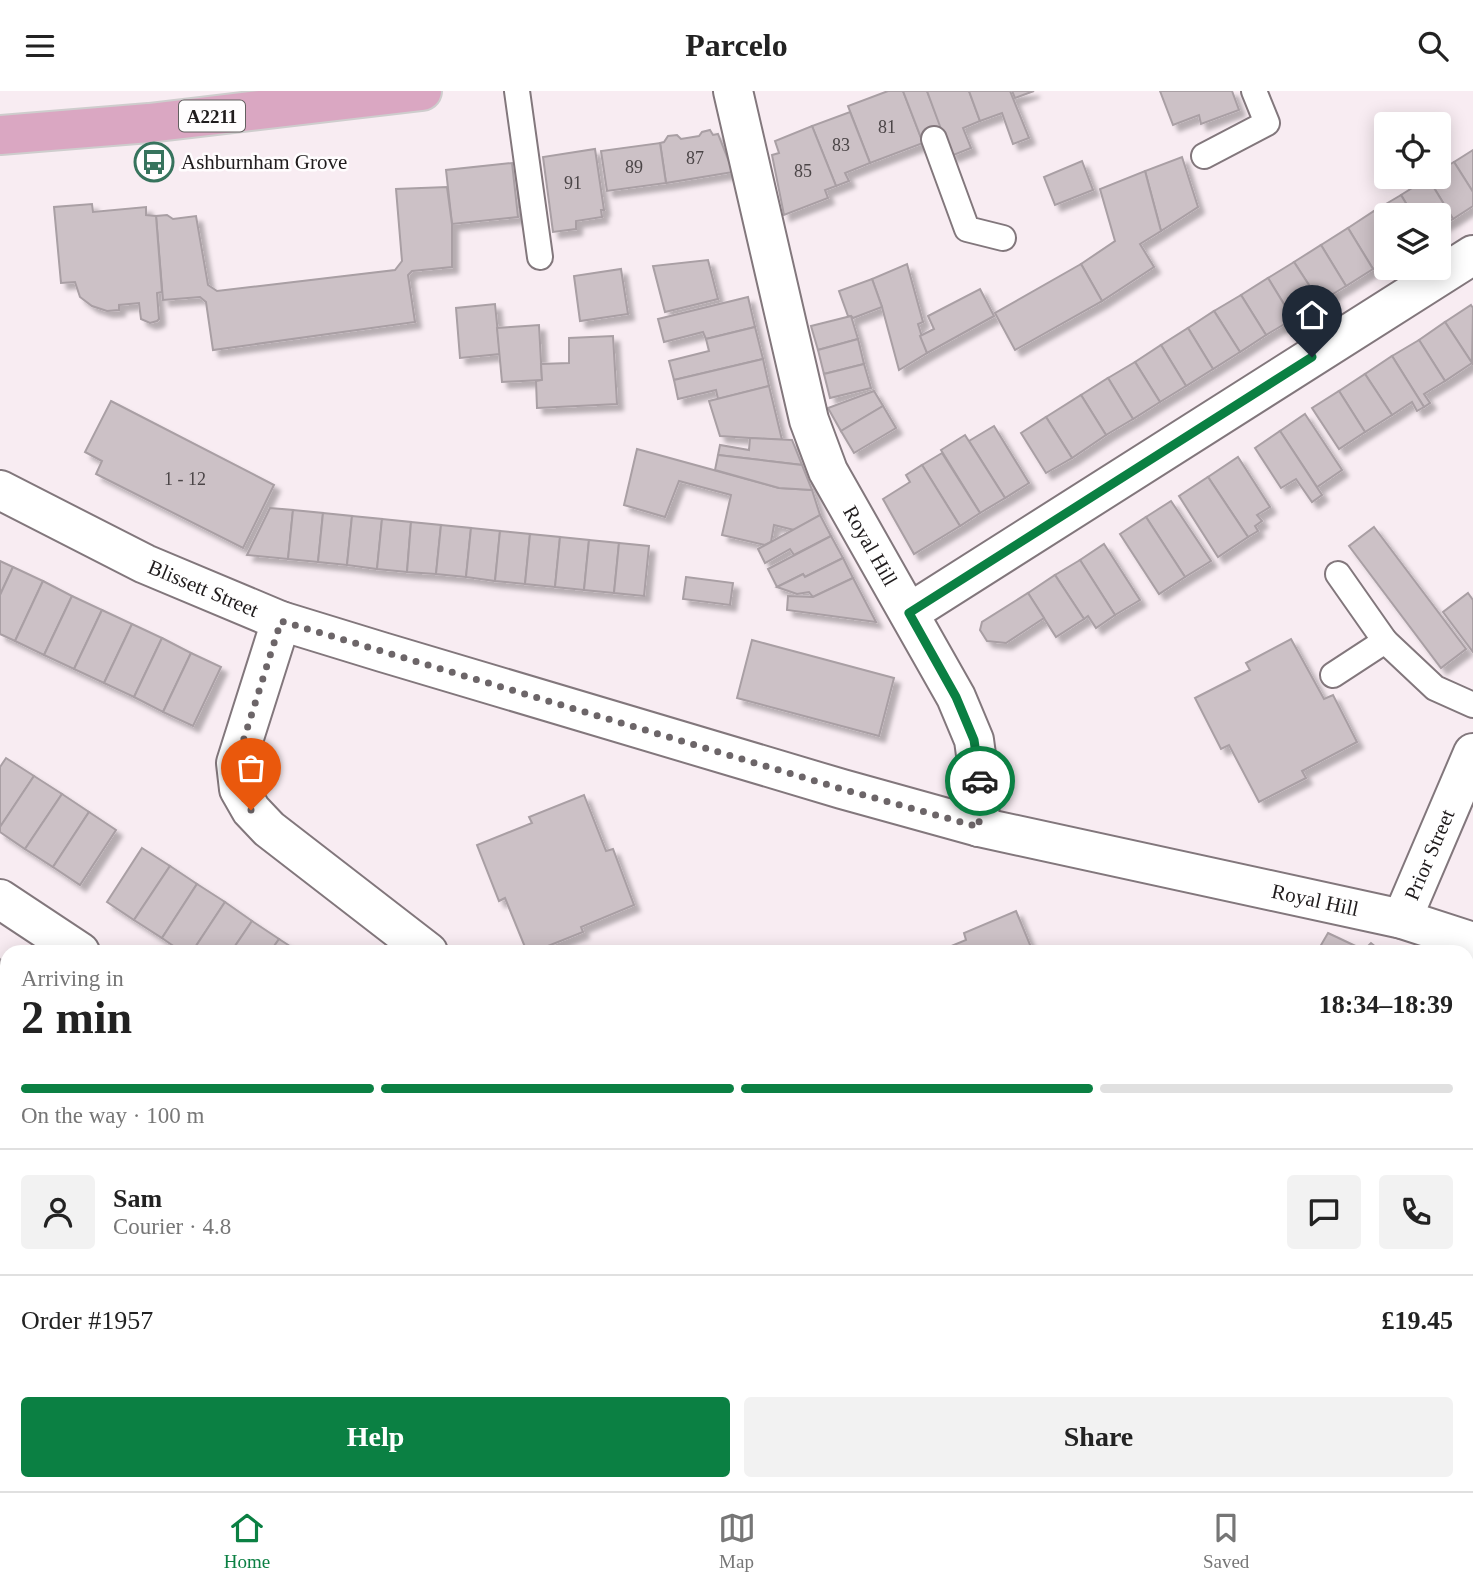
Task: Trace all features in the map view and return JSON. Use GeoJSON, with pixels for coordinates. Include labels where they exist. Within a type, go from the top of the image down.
{"type":"FeatureCollection","features":[{"type":"Feature","properties":{"kind":"main road","name":"A2211"},"geometry":{"type":"LineString","coordinates":[[0,135],[149,123],[422,91]]}},
{"type":"Feature","properties":{"kind":"street","name":"Royal Hill"},"geometry":{"type":"LineString","coordinates":[[733,91],[808,420],[828,471],[956,697],[974,740],[980,784],[979,827],[1402,919],[1465,945]]}},
{"type":"Feature","properties":{"kind":"street"},"geometry":{"type":"LineString","coordinates":[[909,613],[1473,255]]}},
{"type":"Feature","properties":{"kind":"street","name":"Blissett Street"},"geometry":{"type":"LineString","coordinates":[[0,490],[145,564],[281,621],[842,789],[979,827]]}},
{"type":"Feature","properties":{"kind":"street"},"geometry":{"type":"LineString","coordinates":[[281,621],[236,764],[239,789],[251,810],[269,829],[419,945]]}},
{"type":"Feature","properties":{"kind":"street","name":"Prior Street"},"geometry":{"type":"LineString","coordinates":[[1402,919],[1472,759]]}},
{"type":"Feature","properties":{"kind":"street"},"geometry":{"type":"LineString","coordinates":[[0,899],[69,945]]}},
{"type":"Feature","properties":{"kind":"lane"},"geometry":{"type":"LineString","coordinates":[[517,91],[540,257]]}},
{"type":"Feature","properties":{"kind":"lane"},"geometry":{"type":"LineString","coordinates":[[1205,156],[1267,123],[1254,91]]}},
{"type":"Feature","properties":{"kind":"lane"},"geometry":{"type":"LineString","coordinates":[[934,139],[967,229],[1003,238]]}},
{"type":"Feature","properties":{"kind":"lane"},"geometry":{"type":"LineString","coordinates":[[1338,574],[1385,641],[1435,688],[1473,705]]}},
{"type":"Feature","properties":{"kind":"lane"},"geometry":{"type":"LineString","coordinates":[[1334,674],[1385,641]]}},
{"type":"Feature","properties":{"kind":"building"},"geometry":{"type":"Polygon","coordinates":[[[888,91],[903,91],[923,143],[870,163],[848,106],[888,91]]]}},
{"type":"Feature","properties":{"kind":"building"},"geometry":{"type":"Polygon","coordinates":[[[903,91],[927,91],[944,135],[923,143],[903,91]]]}},
{"type":"Feature","properties":{"kind":"building"},"geometry":{"type":"Polygon","coordinates":[[[927,91],[969,91],[980,121],[963,128],[971,148],[951,156],[927,91]]]}},
{"type":"Feature","properties":{"kind":"building"},"geometry":{"type":"Polygon","coordinates":[[[969,91],[1010,91],[1029,138],[1013,144],[1002,113],[980,121],[969,91]]]}},
{"type":"Feature","properties":{"kind":"building"},"geometry":{"type":"Polygon","coordinates":[[[1012,91],[1034,91],[1015,98],[1012,91]]]}},
{"type":"Feature","properties":{"kind":"building"},"geometry":{"type":"Polygon","coordinates":[[[1160,91],[1232,91],[1239,110],[1201,124],[1199,115],[1173,125],[1160,91]]]}},
{"type":"Feature","properties":{"kind":"building"},"geometry":{"type":"Polygon","coordinates":[[[850,112],[870,163],[845,173],[849,181],[836,186],[812,126],[850,112]]]}},
{"type":"Feature","properties":{"kind":"building"},"geometry":{"type":"Polygon","coordinates":[[[812,126],[836,186],[825,190],[828,198],[784,215],[772,155],[779,153],[775,141],[812,126]]]}},
{"type":"Feature","properties":{"kind":"building"},"geometry":{"type":"Polygon","coordinates":[[[710,130],[713,135],[718,134],[733,172],[666,183],[660,143],[668,136],[677,135],[681,139],[699,136],[710,130]]]}},
{"type":"Feature","properties":{"kind":"building"},"geometry":{"type":"Polygon","coordinates":[[[660,143],[666,183],[607,191],[601,151],[660,143]]]}},
{"type":"Feature","properties":{"kind":"building"},"geometry":{"type":"Polygon","coordinates":[[[595,149],[604,210],[601,210],[602,217],[576,221],[576,229],[553,232],[543,157],[595,149]]]}},
{"type":"Feature","properties":{"kind":"building"},"geometry":{"type":"Polygon","coordinates":[[[1473,150],[1473,192],[1454,162],[1473,150]]]}},
{"type":"Feature","properties":{"kind":"building"},"geometry":{"type":"Polygon","coordinates":[[[1182,157],[1198,207],[1161,231],[1145,171],[1182,157]]]}},
{"type":"Feature","properties":{"kind":"building"},"geometry":{"type":"Polygon","coordinates":[[[1082,161],[1093,190],[1055,205],[1044,177],[1082,161]]]}},
{"type":"Feature","properties":{"kind":"building"},"geometry":{"type":"Polygon","coordinates":[[[1454,162],[1473,192],[1473,206],[1453,219],[1451,203],[1443,203],[1435,189],[1451,189],[1451,164],[1454,162]]]}},
{"type":"Feature","properties":{"kind":"building"},"geometry":{"type":"Polygon","coordinates":[[[512,163],[518,217],[452,224],[446,170],[512,163]]]}},
{"type":"Feature","properties":{"kind":"building"},"geometry":{"type":"Polygon","coordinates":[[[1145,171],[1161,231],[1140,244],[1154,267],[1102,301],[1081,264],[1115,241],[1100,189],[1145,171]]]}},
{"type":"Feature","properties":{"kind":"building"},"geometry":{"type":"Polygon","coordinates":[[[447,187],[452,224],[452,267],[412,271],[408,275],[415,322],[213,350],[206,302],[200,297],[163,300],[156,216],[167,215],[173,219],[196,216],[208,285],[217,291],[395,270],[402,261],[396,189],[447,187]]]}},
{"type":"Feature","properties":{"kind":"building"},"geometry":{"type":"Polygon","coordinates":[[[1411,189],[1435,189],[1443,203],[1406,203],[1401,195],[1411,189]]]}},
{"type":"Feature","properties":{"kind":"building"},"geometry":{"type":"Polygon","coordinates":[[[1401,195],[1406,203],[1388,203],[1401,195]]]}},
{"type":"Feature","properties":{"kind":"building"},"geometry":{"type":"Polygon","coordinates":[[[92,204],[93,212],[146,207],[146,215],[156,216],[162,292],[157,293],[157,321],[150,323],[141,319],[139,303],[119,305],[119,310],[107,311],[92,306],[80,297],[75,282],[61,283],[54,207],[92,204]]]}},
{"type":"Feature","properties":{"kind":"building"},"geometry":{"type":"Polygon","coordinates":[[[1374,211],[1374,268],[1373,269],[1348,228],[1374,211]]]}},
{"type":"Feature","properties":{"kind":"building"},"geometry":{"type":"Polygon","coordinates":[[[1348,228],[1373,269],[1346,286],[1321,245],[1348,228]]]}},
{"type":"Feature","properties":{"kind":"building"},"geometry":{"type":"Polygon","coordinates":[[[1321,245],[1346,286],[1320,302],[1294,262],[1321,245]]]}},
{"type":"Feature","properties":{"kind":"building"},"geometry":{"type":"Polygon","coordinates":[[[708,260],[718,299],[665,312],[653,266],[708,260]]]}},
{"type":"Feature","properties":{"kind":"building"},"geometry":{"type":"Polygon","coordinates":[[[1294,262],[1320,302],[1293,319],[1268,278],[1294,262]]]}},
{"type":"Feature","properties":{"kind":"building"},"geometry":{"type":"Polygon","coordinates":[[[907,264],[923,322],[918,324],[927,353],[899,370],[872,279],[907,264]]]}},
{"type":"Feature","properties":{"kind":"building"},"geometry":{"type":"Polygon","coordinates":[[[1081,264],[1102,301],[1015,350],[995,313],[1081,264]]]}},
{"type":"Feature","properties":{"kind":"building"},"geometry":{"type":"Polygon","coordinates":[[[621,269],[628,314],[580,321],[574,276],[621,269]]]}},
{"type":"Feature","properties":{"kind":"building"},"geometry":{"type":"Polygon","coordinates":[[[1268,278],[1293,319],[1266,335],[1241,295],[1268,278]]]}},
{"type":"Feature","properties":{"kind":"building"},"geometry":{"type":"Polygon","coordinates":[[[872,279],[882,307],[853,318],[848,316],[839,291],[872,279]]]}},
{"type":"Feature","properties":{"kind":"building"},"geometry":{"type":"Polygon","coordinates":[[[980,289],[994,316],[927,353],[920,336],[934,329],[928,316],[980,289]]]}},
{"type":"Feature","properties":{"kind":"building"},"geometry":{"type":"Polygon","coordinates":[[[1241,295],[1266,335],[1240,352],[1214,311],[1241,295]]]}},
{"type":"Feature","properties":{"kind":"building"},"geometry":{"type":"Polygon","coordinates":[[[748,297],[755,327],[706,339],[703,332],[664,342],[658,319],[748,297]]]}},
{"type":"Feature","properties":{"kind":"building"},"geometry":{"type":"Polygon","coordinates":[[[495,304],[500,354],[460,358],[456,308],[495,304]]]}},
{"type":"Feature","properties":{"kind":"building"},"geometry":{"type":"Polygon","coordinates":[[[1471,305],[1473,308],[1472,363],[1445,322],[1471,305]]]}},
{"type":"Feature","properties":{"kind":"building"},"geometry":{"type":"Polygon","coordinates":[[[1214,311],[1240,352],[1213,369],[1188,328],[1214,311]]]}},
{"type":"Feature","properties":{"kind":"building"},"geometry":{"type":"Polygon","coordinates":[[[851,316],[858,339],[818,350],[811,326],[851,316]]]}},
{"type":"Feature","properties":{"kind":"building"},"geometry":{"type":"Polygon","coordinates":[[[1445,322],[1472,363],[1445,381],[1419,340],[1445,322]]]}},
{"type":"Feature","properties":{"kind":"building"},"geometry":{"type":"Polygon","coordinates":[[[539,325],[542,380],[502,382],[497,328],[539,325]]]}},
{"type":"Feature","properties":{"kind":"building"},"geometry":{"type":"Polygon","coordinates":[[[755,327],[763,359],[674,380],[669,361],[709,351],[706,339],[755,327]]]}},
{"type":"Feature","properties":{"kind":"building"},"geometry":{"type":"Polygon","coordinates":[[[1188,328],[1213,369],[1186,386],[1161,345],[1188,328]]]}},
{"type":"Feature","properties":{"kind":"building"},"geometry":{"type":"Polygon","coordinates":[[[613,336],[617,404],[537,408],[536,381],[542,380],[541,364],[569,363],[569,338],[613,336]]]}},
{"type":"Feature","properties":{"kind":"building"},"geometry":{"type":"Polygon","coordinates":[[[858,339],[864,364],[824,374],[818,350],[858,339]]]}},
{"type":"Feature","properties":{"kind":"building"},"geometry":{"type":"Polygon","coordinates":[[[1419,340],[1445,381],[1424,394],[1430,403],[1424,407],[1392,356],[1419,340]]]}},
{"type":"Feature","properties":{"kind":"building"},"geometry":{"type":"Polygon","coordinates":[[[1161,345],[1186,386],[1160,402],[1135,362],[1161,345]]]}},
{"type":"Feature","properties":{"kind":"building"},"geometry":{"type":"Polygon","coordinates":[[[1392,356],[1424,407],[1417,411],[1412,402],[1392,415],[1365,374],[1392,356]]]}},
{"type":"Feature","properties":{"kind":"building"},"geometry":{"type":"Polygon","coordinates":[[[763,359],[769,386],[718,399],[716,390],[678,399],[674,380],[763,359]]]}},
{"type":"Feature","properties":{"kind":"building"},"geometry":{"type":"Polygon","coordinates":[[[1135,362],[1160,402],[1133,419],[1108,378],[1135,362]]]}},
{"type":"Feature","properties":{"kind":"building"},"geometry":{"type":"Polygon","coordinates":[[[864,364],[871,388],[830,398],[824,374],[864,364]]]}},
{"type":"Feature","properties":{"kind":"building"},"geometry":{"type":"Polygon","coordinates":[[[1365,374],[1392,415],[1365,432],[1339,391],[1365,374]]]}},
{"type":"Feature","properties":{"kind":"building"},"geometry":{"type":"Polygon","coordinates":[[[1108,378],[1133,419],[1106,435],[1081,395],[1108,378]]]}},
{"type":"Feature","properties":{"kind":"building"},"geometry":{"type":"Polygon","coordinates":[[[769,386],[782,440],[720,436],[709,401],[769,386]]]}},
{"type":"Feature","properties":{"kind":"building"},"geometry":{"type":"Polygon","coordinates":[[[874,391],[883,406],[841,431],[828,408],[874,391]]]}},
{"type":"Feature","properties":{"kind":"building"},"geometry":{"type":"Polygon","coordinates":[[[1339,391],[1365,432],[1339,449],[1312,408],[1339,391]]]}},
{"type":"Feature","properties":{"kind":"building"},"geometry":{"type":"Polygon","coordinates":[[[1081,395],[1106,435],[1072,458],[1046,417],[1081,395]]]}},
{"type":"Feature","properties":{"kind":"building"},"geometry":{"type":"Polygon","coordinates":[[[111,401],[274,485],[243,548],[96,474],[102,461],[85,452],[111,401]]]}},
{"type":"Feature","properties":{"kind":"building"},"geometry":{"type":"Polygon","coordinates":[[[883,406],[896,428],[854,453],[841,431],[883,406]]]}},
{"type":"Feature","properties":{"kind":"building"},"geometry":{"type":"Polygon","coordinates":[[[1305,414],[1342,470],[1317,487],[1280,431],[1305,414]]]}},
{"type":"Feature","properties":{"kind":"building"},"geometry":{"type":"Polygon","coordinates":[[[1046,417],[1072,458],[1046,473],[1021,433],[1046,417]]]}},
{"type":"Feature","properties":{"kind":"building"},"geometry":{"type":"Polygon","coordinates":[[[994,426],[1029,483],[1005,498],[969,441],[994,426]]]}},
{"type":"Feature","properties":{"kind":"building"},"geometry":{"type":"Polygon","coordinates":[[[1280,431],[1322,495],[1312,502],[1296,479],[1281,488],[1255,448],[1280,431]]]}},
{"type":"Feature","properties":{"kind":"building"},"geometry":{"type":"Polygon","coordinates":[[[965,435],[1005,498],[980,513],[941,450],[965,435]]]}},
{"type":"Feature","properties":{"kind":"building"},"geometry":{"type":"Polygon","coordinates":[[[750,438],[792,440],[802,465],[718,455],[720,445],[749,450],[750,438]]]}},
{"type":"Feature","properties":{"kind":"building"},"geometry":{"type":"Polygon","coordinates":[[[637,449],[779,488],[812,490],[820,515],[794,530],[774,525],[771,542],[765,545],[722,535],[731,495],[679,481],[665,517],[624,505],[637,449]]]}},
{"type":"Feature","properties":{"kind":"building"},"geometry":{"type":"Polygon","coordinates":[[[942,453],[980,513],[960,526],[922,465],[942,453]]]}},
{"type":"Feature","properties":{"kind":"building"},"geometry":{"type":"Polygon","coordinates":[[[718,455],[802,465],[812,490],[779,488],[715,470],[718,455]]]}},
{"type":"Feature","properties":{"kind":"building"},"geometry":{"type":"Polygon","coordinates":[[[1238,457],[1270,507],[1257,515],[1262,521],[1255,526],[1258,531],[1248,537],[1208,477],[1238,457]]]}},
{"type":"Feature","properties":{"kind":"building"},"geometry":{"type":"Polygon","coordinates":[[[922,465],[960,526],[914,554],[883,499],[910,482],[906,475],[922,465]]]}},
{"type":"Feature","properties":{"kind":"building"},"geometry":{"type":"Polygon","coordinates":[[[1208,477],[1248,537],[1218,557],[1179,496],[1208,477]]]}},
{"type":"Feature","properties":{"kind":"building"},"geometry":{"type":"Polygon","coordinates":[[[1171,501],[1211,561],[1185,577],[1146,517],[1171,501]]]}},
{"type":"Feature","properties":{"kind":"building"},"geometry":{"type":"Polygon","coordinates":[[[270,508],[293,510],[288,559],[247,555],[270,508]]]}},
{"type":"Feature","properties":{"kind":"building"},"geometry":{"type":"Polygon","coordinates":[[[293,510],[323,513],[318,562],[288,559],[293,510]]]}},
{"type":"Feature","properties":{"kind":"building"},"geometry":{"type":"Polygon","coordinates":[[[323,513],[352,516],[347,565],[318,562],[323,513]]]}},
{"type":"Feature","properties":{"kind":"building"},"geometry":{"type":"Polygon","coordinates":[[[820,515],[831,536],[794,555],[790,549],[765,563],[758,549],[820,515]]]}},
{"type":"Feature","properties":{"kind":"building"},"geometry":{"type":"Polygon","coordinates":[[[352,516],[382,519],[377,569],[347,565],[352,516]]]}},
{"type":"Feature","properties":{"kind":"building"},"geometry":{"type":"Polygon","coordinates":[[[1146,517],[1185,577],[1159,594],[1120,534],[1146,517]]]}},
{"type":"Feature","properties":{"kind":"building"},"geometry":{"type":"Polygon","coordinates":[[[382,519],[411,522],[407,572],[377,569],[382,519]]]}},
{"type":"Feature","properties":{"kind":"building"},"geometry":{"type":"Polygon","coordinates":[[[411,522],[441,525],[436,574],[407,572],[411,522]]]}},
{"type":"Feature","properties":{"kind":"building"},"geometry":{"type":"Polygon","coordinates":[[[441,525],[471,528],[466,577],[436,574],[441,525]]]}},
{"type":"Feature","properties":{"kind":"building"},"geometry":{"type":"Polygon","coordinates":[[[1374,527],[1466,649],[1441,668],[1349,546],[1374,527]]]}},
{"type":"Feature","properties":{"kind":"building"},"geometry":{"type":"Polygon","coordinates":[[[471,528],[500,531],[495,581],[466,577],[471,528]]]}},
{"type":"Feature","properties":{"kind":"building"},"geometry":{"type":"Polygon","coordinates":[[[500,531],[530,534],[525,584],[495,581],[500,531]]]}},
{"type":"Feature","properties":{"kind":"building"},"geometry":{"type":"Polygon","coordinates":[[[530,534],[560,537],[555,587],[525,584],[530,534]]]}},
{"type":"Feature","properties":{"kind":"building"},"geometry":{"type":"Polygon","coordinates":[[[831,536],[843,558],[805,577],[803,574],[777,587],[768,569],[831,536]]]}},
{"type":"Feature","properties":{"kind":"building"},"geometry":{"type":"Polygon","coordinates":[[[560,537],[589,540],[584,590],[555,587],[560,537]]]}},
{"type":"Feature","properties":{"kind":"building"},"geometry":{"type":"Polygon","coordinates":[[[589,540],[619,543],[614,593],[584,590],[589,540]]]}},
{"type":"Feature","properties":{"kind":"building"},"geometry":{"type":"Polygon","coordinates":[[[619,543],[649,546],[644,596],[614,593],[619,543]]]}},
{"type":"Feature","properties":{"kind":"building"},"geometry":{"type":"Polygon","coordinates":[[[1104,544],[1140,600],[1115,615],[1080,560],[1104,544]]]}},
{"type":"Feature","properties":{"kind":"building"},"geometry":{"type":"Polygon","coordinates":[[[843,558],[853,578],[813,597],[809,592],[797,594],[777,587],[803,574],[805,577],[843,558]]]}},
{"type":"Feature","properties":{"kind":"building"},"geometry":{"type":"Polygon","coordinates":[[[1080,560],[1115,615],[1096,628],[1088,616],[1084,619],[1055,575],[1080,560]]]}},
{"type":"Feature","properties":{"kind":"building"},"geometry":{"type":"Polygon","coordinates":[[[0,561],[13,567],[0,595],[0,561]]]}},
{"type":"Feature","properties":{"kind":"building"},"geometry":{"type":"Polygon","coordinates":[[[13,567],[43,581],[15,641],[0,634],[0,595],[13,567]]]}},
{"type":"Feature","properties":{"kind":"building"},"geometry":{"type":"Polygon","coordinates":[[[1055,575],[1084,619],[1056,637],[1028,593],[1055,575]]]}},
{"type":"Feature","properties":{"kind":"building"},"geometry":{"type":"Polygon","coordinates":[[[686,577],[733,583],[730,605],[683,599],[686,577]]]}},
{"type":"Feature","properties":{"kind":"building"},"geometry":{"type":"Polygon","coordinates":[[[853,578],[876,622],[787,610],[788,596],[813,597],[853,578]]]}},
{"type":"Feature","properties":{"kind":"building"},"geometry":{"type":"Polygon","coordinates":[[[43,581],[72,596],[44,655],[15,641],[43,581]]]}},
{"type":"Feature","properties":{"kind":"building"},"geometry":{"type":"Polygon","coordinates":[[[1028,593],[1044,618],[1006,643],[987,641],[980,630],[982,622],[1028,593]]]}},
{"type":"Feature","properties":{"kind":"building"},"geometry":{"type":"Polygon","coordinates":[[[1468,593],[1473,600],[1473,652],[1443,612],[1468,593]]]}},
{"type":"Feature","properties":{"kind":"building"},"geometry":{"type":"Polygon","coordinates":[[[72,596],[102,610],[74,669],[44,655],[72,596]]]}},
{"type":"Feature","properties":{"kind":"building"},"geometry":{"type":"Polygon","coordinates":[[[102,610],[132,624],[104,683],[74,669],[102,610]]]}},
{"type":"Feature","properties":{"kind":"building"},"geometry":{"type":"Polygon","coordinates":[[[132,624],[162,638],[134,697],[104,683],[132,624]]]}},
{"type":"Feature","properties":{"kind":"building"},"geometry":{"type":"Polygon","coordinates":[[[162,638],[191,653],[163,712],[134,697],[162,638]]]}},
{"type":"Feature","properties":{"kind":"building"},"geometry":{"type":"Polygon","coordinates":[[[1291,639],[1324,699],[1333,695],[1357,742],[1302,771],[1306,778],[1259,802],[1229,745],[1221,749],[1195,698],[1250,670],[1246,663],[1291,639]]]}},
{"type":"Feature","properties":{"kind":"building"},"geometry":{"type":"Polygon","coordinates":[[[752,640],[894,678],[879,736],[737,698],[752,640]]]}},
{"type":"Feature","properties":{"kind":"building"},"geometry":{"type":"Polygon","coordinates":[[[191,653],[221,667],[193,726],[163,712],[191,653]]]}},
{"type":"Feature","properties":{"kind":"building"},"geometry":{"type":"Polygon","coordinates":[[[6,758],[34,776],[0,827],[0,767],[6,758]]]}},
{"type":"Feature","properties":{"kind":"building"},"geometry":{"type":"Polygon","coordinates":[[[34,776],[62,794],[25,849],[0,832],[0,827],[34,776]]]}},
{"type":"Feature","properties":{"kind":"building"},"geometry":{"type":"Polygon","coordinates":[[[62,794],[89,812],[53,867],[25,849],[62,794]]]}},
{"type":"Feature","properties":{"kind":"building"},"geometry":{"type":"Polygon","coordinates":[[[584,795],[606,851],[613,849],[634,905],[581,927],[583,932],[550,945],[524,945],[505,898],[499,901],[477,845],[532,823],[529,817],[584,795]]]}},
{"type":"Feature","properties":{"kind":"building"},"geometry":{"type":"Polygon","coordinates":[[[89,812],[116,830],[80,885],[53,867],[89,812]]]}},
{"type":"Feature","properties":{"kind":"building"},"geometry":{"type":"Polygon","coordinates":[[[142,848],[170,866],[134,920],[107,902],[142,848]]]}},
{"type":"Feature","properties":{"kind":"building"},"geometry":{"type":"Polygon","coordinates":[[[170,866],[197,884],[162,938],[134,920],[170,866]]]}},
{"type":"Feature","properties":{"kind":"building"},"geometry":{"type":"Polygon","coordinates":[[[197,884],[225,902],[197,945],[172,945],[162,938],[197,884]]]}},
{"type":"Feature","properties":{"kind":"building"},"geometry":{"type":"Polygon","coordinates":[[[225,902],[252,921],[236,945],[197,945],[225,902]]]}},
{"type":"Feature","properties":{"kind":"building"},"geometry":{"type":"Polygon","coordinates":[[[1016,911],[1030,945],[954,945],[966,940],[964,933],[1016,911]]]}},
{"type":"Feature","properties":{"kind":"building"},"geometry":{"type":"Polygon","coordinates":[[[252,921],[279,939],[275,945],[236,945],[252,921]]]}},
{"type":"Feature","properties":{"kind":"building"},"geometry":{"type":"Polygon","coordinates":[[[1328,933],[1353,945],[1321,945],[1328,933]]]}},
{"type":"Feature","properties":{"kind":"building"},"geometry":{"type":"Polygon","coordinates":[[[279,939],[288,945],[275,945],[279,939]]]}},
{"type":"Feature","properties":{"kind":"way so far"},"geometry":{"type":"LineString","coordinates":[[251,810],[239,789],[236,764],[281,621],[842,789],[979,827],[980,781]]}},
{"type":"Feature","properties":{"kind":"place","name":"Ashburnham Grove"},"geometry":{"type":"Point","coordinates":[154,162]}},
{"type":"Feature","properties":{"kind":"route"},"geometry":{"type":"LineString","coordinates":[[980,781],[974,740],[956,697],[909,613],[1312,357]]}}]}
